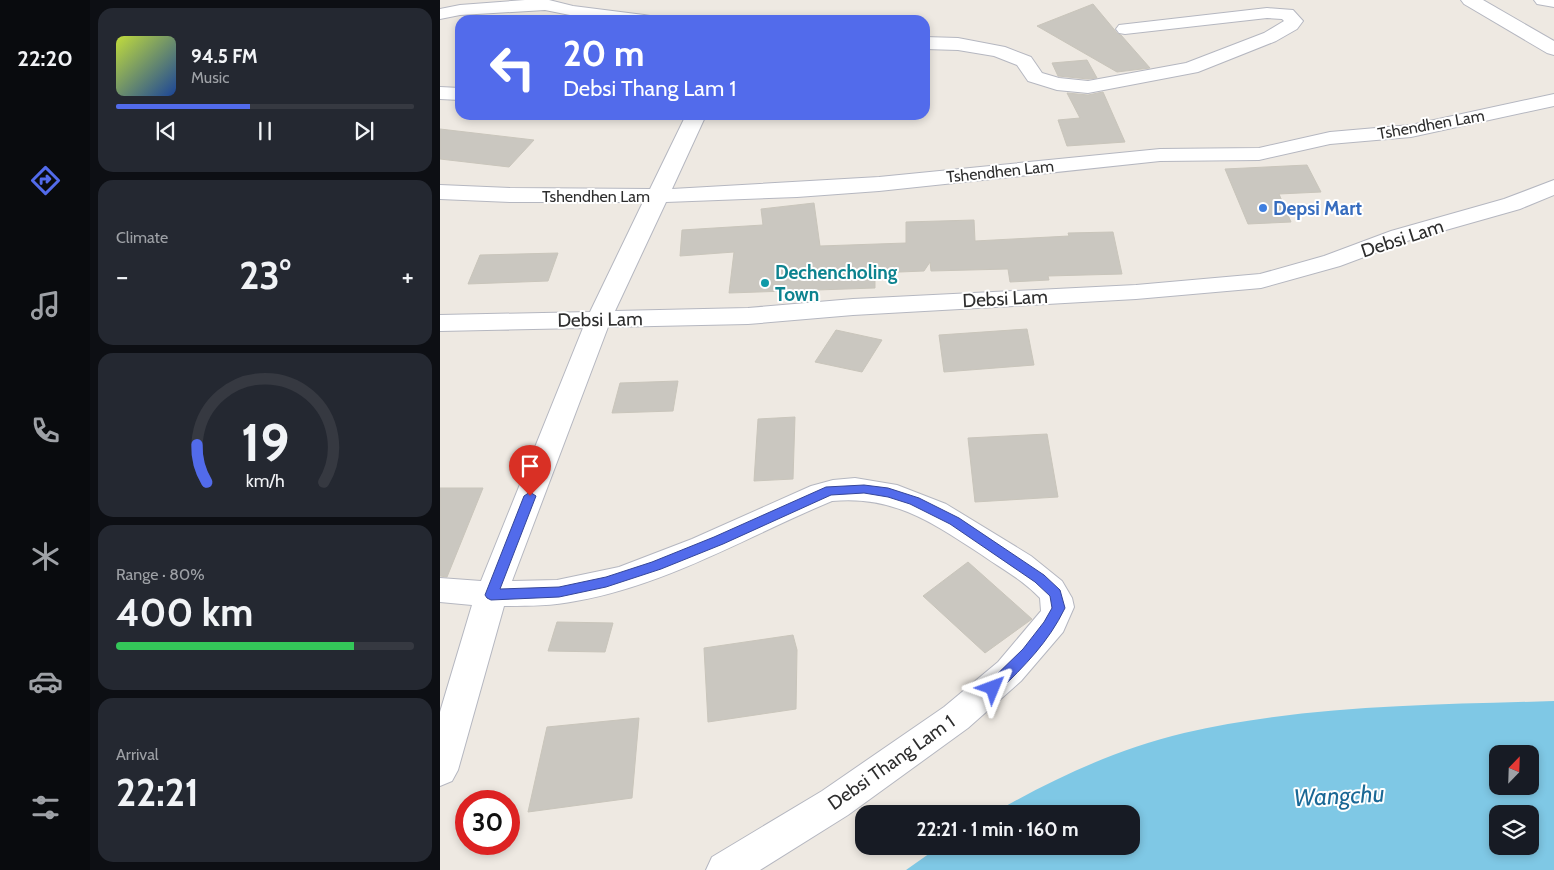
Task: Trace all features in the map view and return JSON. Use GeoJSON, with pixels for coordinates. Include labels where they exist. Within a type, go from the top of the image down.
{"type":"FeatureCollection","features":[{"type":"Feature","properties":{"kind":"street"},"geometry":{"type":"LineString","coordinates":[[1470,0],[1554,49]]}},
{"type":"Feature","properties":{"kind":"street"},"geometry":{"type":"LineString","coordinates":[[1543,0],[1554,2]]}},
{"type":"Feature","properties":{"kind":"street"},"geometry":{"type":"LineString","coordinates":[[440,14],[460,10],[540,3],[564,10],[604,15]]}},
{"type":"Feature","properties":{"kind":"street"},"geometry":{"type":"LineString","coordinates":[[930,43],[958,44],[998,51],[1024,61],[1035,77],[1057,84],[1088,86],[1191,68],[1270,37],[1291,25],[1294,20],[1287,14],[1273,12],[1125,29]]}},
{"type":"Feature","properties":{"kind":"street"},"geometry":{"type":"LineString","coordinates":[[440,93],[455,94]]}},
{"type":"Feature","properties":{"kind":"street","name":"Tshendhen Lam"},"geometry":{"type":"LineString","coordinates":[[440,192],[510,196],[658,196],[796,190],[879,184],[1160,155],[1259,154],[1330,138],[1411,130],[1554,100]]}},
{"type":"Feature","properties":{"kind":"street"},"geometry":{"type":"LineString","coordinates":[[440,770],[491,595],[599,319],[694,120]]}},
{"type":"Feature","properties":{"kind":"street","name":"Debsi Lam"},"geometry":{"type":"LineString","coordinates":[[440,323],[748,316],[853,307],[1136,292],[1262,281],[1332,262],[1399,236],[1512,204],[1554,187]]}},
{"type":"Feature","properties":{"kind":"street","name":"Debsi Thang Lam 1"},"geometry":{"type":"LineString","coordinates":[[440,590],[491,595],[559,592],[606,582],[657,565],[718,540],[830,490],[864,489],[888,493],[914,501],[954,521],[1040,578],[1056,593],[1058,608],[1049,626],[1028,653],[993,688],[937,732],[843,798],[725,870]]}},
{"type":"Feature","properties":{"kind":"water","name":"Wangchu"},"geometry":{"type":"Polygon","coordinates":[[[1554,701],[1554,870],[906,870],[927,855],[1140,855],[1140,805],[1009,805],[1085,766],[1134,747],[1184,733],[1275,717],[1368,708],[1554,701]]]}},
{"type":"Feature","properties":{"kind":"building"},"geometry":{"type":"Polygon","coordinates":[[[1093,4],[1150,68],[1117,72],[1037,26],[1093,4]]]}},
{"type":"Feature","properties":{"kind":"building"},"geometry":{"type":"Polygon","coordinates":[[[1087,60],[1097,78],[1058,76],[1052,63],[1087,60]]]}},
{"type":"Feature","properties":{"kind":"building"},"geometry":{"type":"Polygon","coordinates":[[[1103,92],[1125,142],[1067,146],[1058,120],[1080,118],[1067,93],[1088,95],[1103,92]]]}},
{"type":"Feature","properties":{"kind":"building"},"geometry":{"type":"Polygon","coordinates":[[[440,129],[534,140],[509,167],[440,159],[440,129]]]}},
{"type":"Feature","properties":{"kind":"building","name":"Depsi Mart"},"geometry":{"type":"Polygon","coordinates":[[[1307,165],[1321,192],[1279,194],[1291,222],[1248,224],[1225,169],[1307,165]]]}},
{"type":"Feature","properties":{"kind":"building"},"geometry":{"type":"Polygon","coordinates":[[[814,203],[820,246],[906,243],[906,222],[974,220],[975,241],[1069,236],[1068,233],[1113,232],[1122,274],[1048,276],[1049,280],[1010,282],[1008,269],[931,271],[930,262],[924,271],[875,273],[875,288],[729,293],[734,252],[680,256],[682,230],[763,225],[761,209],[814,203]]]}},
{"type":"Feature","properties":{"kind":"building"},"geometry":{"type":"Polygon","coordinates":[[[558,253],[548,281],[468,284],[480,255],[558,253]]]}},
{"type":"Feature","properties":{"kind":"building"},"geometry":{"type":"Polygon","coordinates":[[[1027,329],[1034,365],[944,372],[939,335],[1027,329]]]}},
{"type":"Feature","properties":{"kind":"building"},"geometry":{"type":"Polygon","coordinates":[[[836,330],[882,340],[862,372],[815,362],[836,330]]]}},
{"type":"Feature","properties":{"kind":"building"},"geometry":{"type":"Polygon","coordinates":[[[678,381],[673,411],[612,413],[620,383],[678,381]]]}},
{"type":"Feature","properties":{"kind":"building"},"geometry":{"type":"Polygon","coordinates":[[[795,417],[793,479],[754,481],[758,419],[795,417]]]}},
{"type":"Feature","properties":{"kind":"building"},"geometry":{"type":"Polygon","coordinates":[[[1047,434],[1058,497],[975,502],[968,438],[1047,434]]]}},
{"type":"Feature","properties":{"kind":"building"},"geometry":{"type":"Polygon","coordinates":[[[440,488],[483,488],[447,577],[440,576],[440,488]]]}},
{"type":"Feature","properties":{"kind":"building"},"geometry":{"type":"Polygon","coordinates":[[[968,562],[1032,619],[985,653],[923,596],[968,562]]]}},
{"type":"Feature","properties":{"kind":"building"},"geometry":{"type":"Polygon","coordinates":[[[557,622],[613,623],[605,652],[548,651],[557,622]]]}},
{"type":"Feature","properties":{"kind":"building"},"geometry":{"type":"Polygon","coordinates":[[[793,635],[797,650],[796,709],[708,722],[704,648],[793,635]]]}},
{"type":"Feature","properties":{"kind":"building"},"geometry":{"type":"Polygon","coordinates":[[[639,718],[632,798],[528,812],[547,727],[639,718]]]}},
{"type":"Feature","properties":{"kind":"place","name":"Depsi Mart"},"geometry":{"type":"Point","coordinates":[1263,208]}},
{"type":"Feature","properties":{"kind":"place","name":"Dechencholing Town"},"geometry":{"type":"Point","coordinates":[765,283]}},
{"type":"Feature","properties":{"kind":"route"},"geometry":{"type":"LineString","coordinates":[[530,496],[491,595],[559,592],[606,582],[657,565],[718,540],[830,490],[864,489],[888,493],[914,501],[954,521],[1040,578],[1056,593],[1058,608],[1049,626],[1028,653],[993,688]]}}]}
